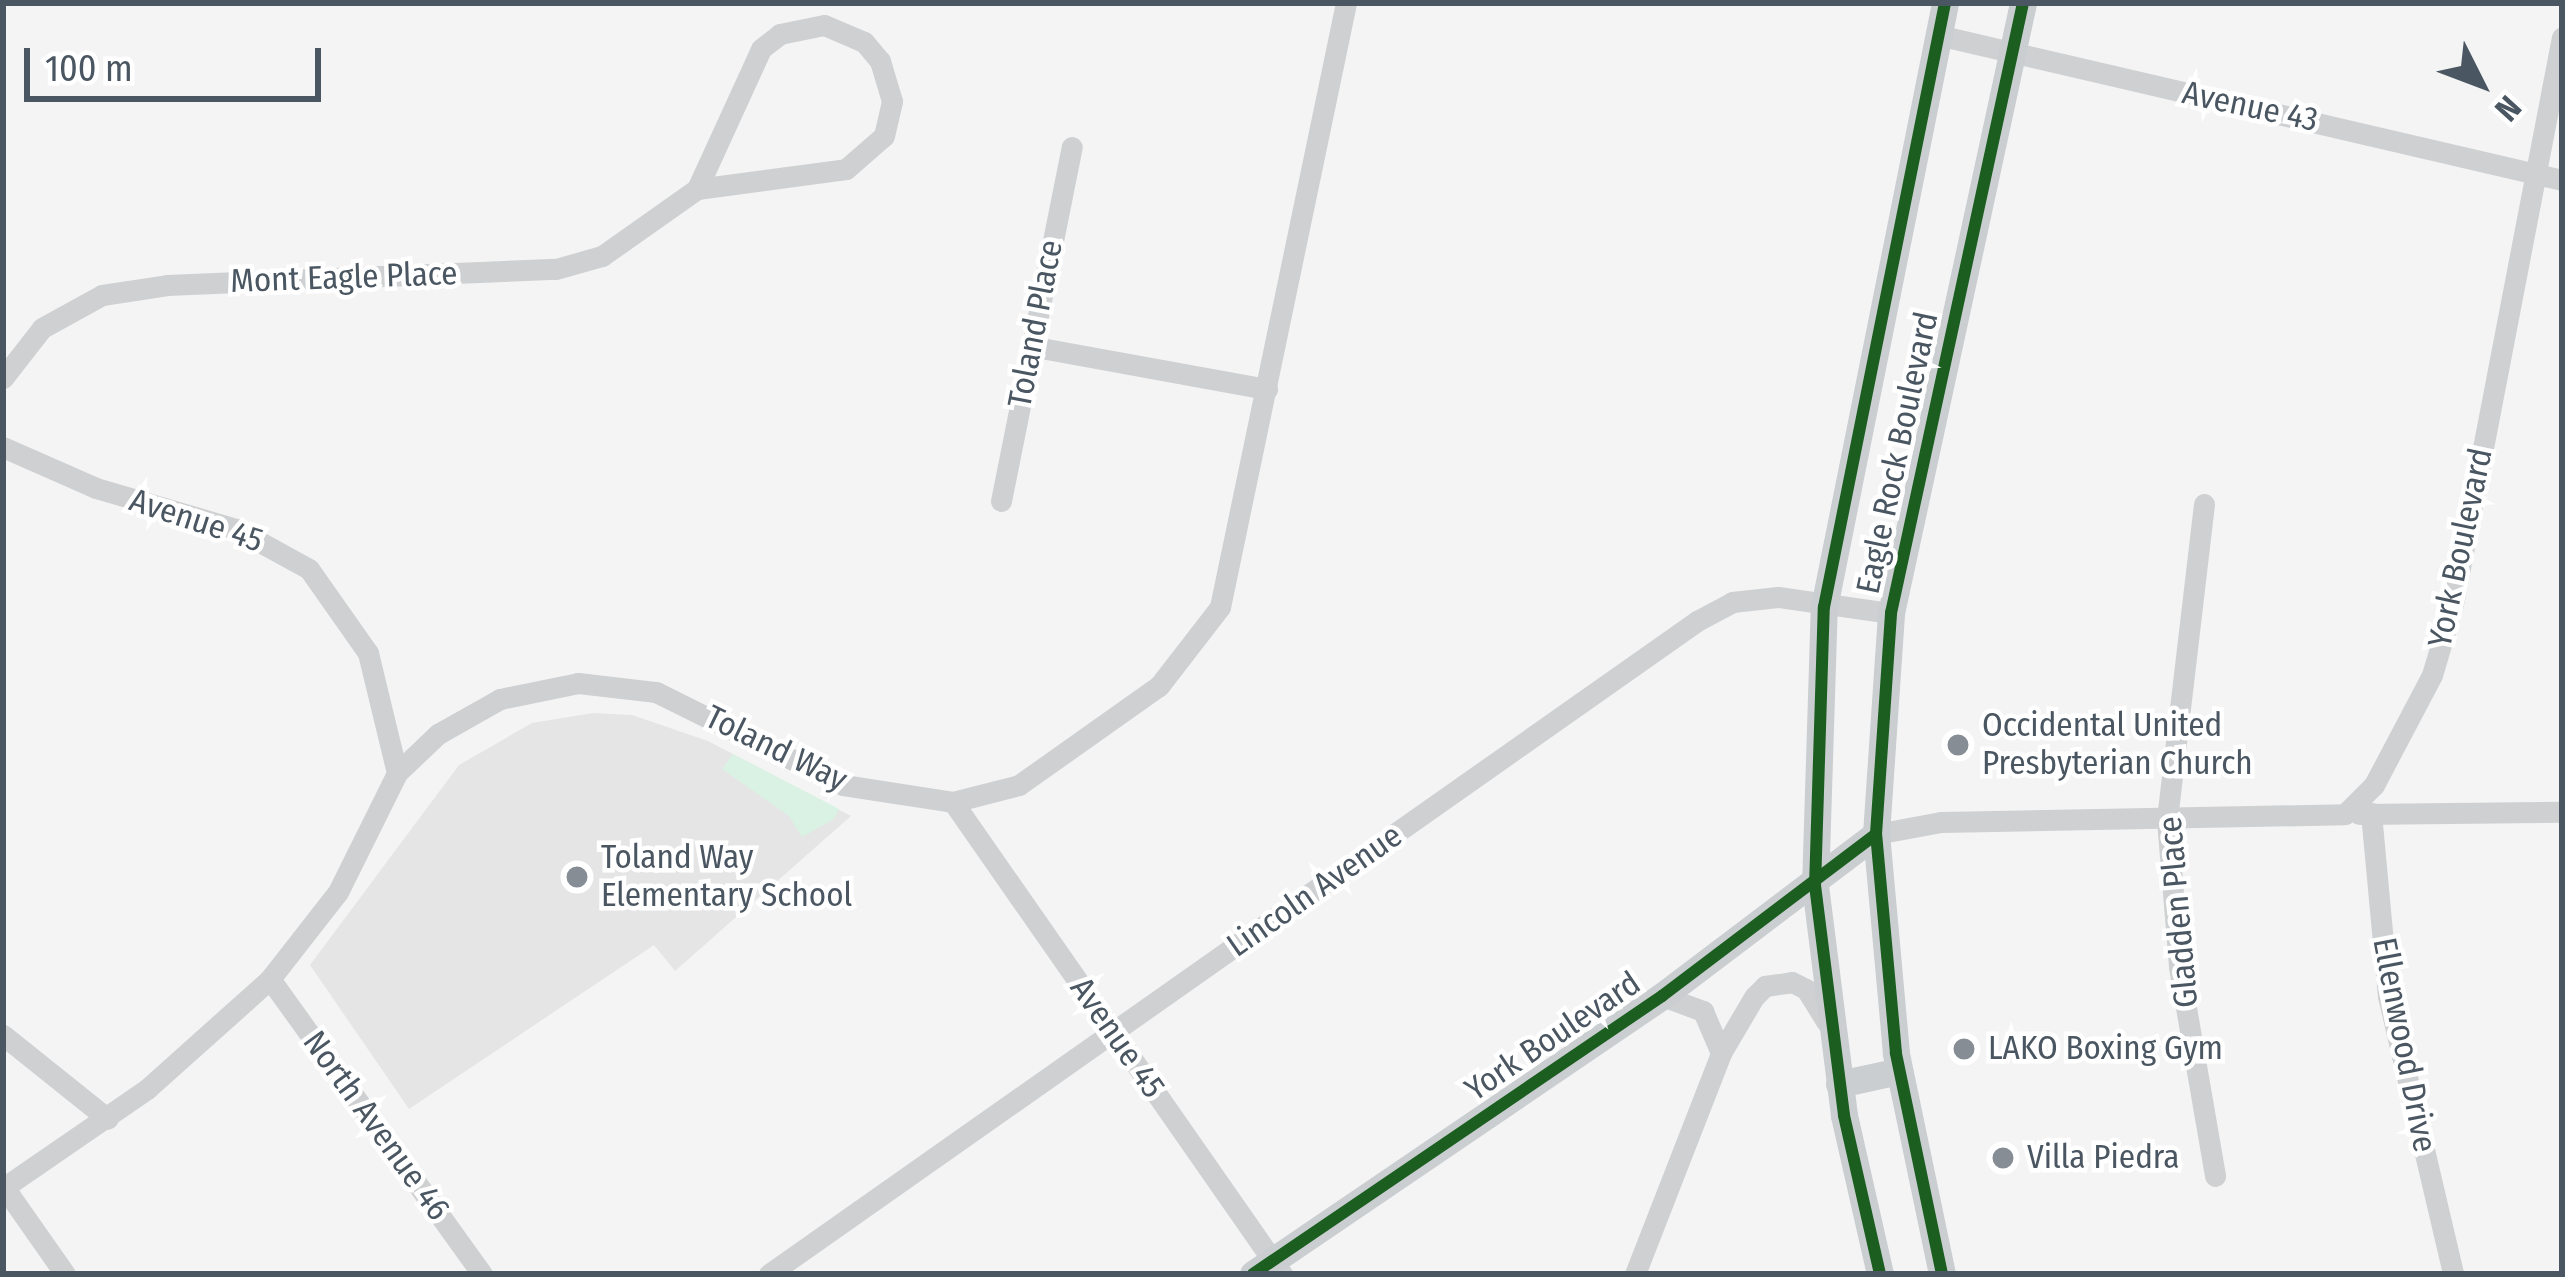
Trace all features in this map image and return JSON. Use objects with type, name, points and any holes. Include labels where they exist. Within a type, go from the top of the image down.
[{"type":"main road","name":"Eagle Rock Boulevard","points":[[1880,1274],[1840,1084],[1815,887],[1824,607],[1945,3]]},
{"type":"main road","name":"Eagle Rock Boulevard","points":[[1942,1274],[1899,1071],[1876,834],[1891,613],[2023,3]]},
{"type":"main road","name":"York Boulevard","points":[[1269,1270],[1815,887],[1876,834]]},
{"type":"main road","points":[[1840,1084],[1899,1071]]},
{"type":"street","name":"Toland Way","points":[[3,1187],[107,1119],[270,979],[338,892],[397,773],[438,734],[500,699],[578,683],[656,692],[844,785],[953,802],[1045,770],[1159,686],[1202,639],[1223,594],[1346,3]]},
{"type":"street","name":"Mont Eagle Place","points":[[3,378],[42,328],[102,295],[167,285],[556,269],[602,256],[697,189],[829,175],[860,161],[889,119],[880,61],[864,43],[824,25],[780,34],[754,60],[697,189]]},
{"type":"street","name":"Avenue 43","points":[[1938,35],[2535,169],[2562,180]]},
{"type":"street","name":"York Boulevard","points":[[2345,814],[2404,736],[2453,604],[2562,37]]},
{"type":"street","name":"Toland Place","points":[[1001,501],[1072,147]]},
{"type":"street","points":[[1030,346],[1268,389]]},
{"type":"street","name":"Avenue 45","points":[[3,446],[96,488],[251,535],[310,568],[368,653],[397,773]]},
{"type":"street","name":"Gladden Place","points":[[2204,503],[2167,820],[2179,967],[2215,1176]]},
{"type":"street","name":"Lincoln Avenue","points":[[770,1274],[1697,621],[1732,602],[1778,597],[1891,613]]},
{"type":"street","name":"Avenue 45","points":[[953,802],[1114,1033],[1269,1270]]},
{"type":"street","points":[[1876,834],[1949,822],[2562,812]]},
{"type":"street","name":"Ellenwood Drive","points":[[2372,813],[2388,995],[2453,1274]]},
{"type":"street","name":"North Avenue 46","points":[[270,979],[482,1274]]},
{"type":"street","points":[[1635,1274],[1721,1053],[1754,997],[1778,982],[1806,989],[1833,1042]]},
{"type":"street","points":[[1662,996],[1703,1010],[1721,1053]]},
{"type":"street","points":[[3,1035],[107,1119]]},
{"type":"street","points":[[3,1187],[65,1274]]},
{"type":"shaded area","name":"Toland Way Elementary School","points":[[593,713],[632,715],[708,741],[851,816],[675,971],[654,945],[409,1109],[310,965],[459,765],[532,723]]},
{"type":"green space","points":[[733,754],[839,809],[834,819],[802,837],[789,816],[722,769]]},
{"type":"cycle path","points":[[1880,1274],[1844,1115],[1815,887],[1824,607],[1945,3]]},
{"type":"cycle path","points":[[1942,1274],[1896,1053],[1876,834],[1891,613],[2023,3]]},
{"type":"cycle path","points":[[1253,1274],[1662,996],[1876,834]]},
{"type":"place","name":"Occidental United Presbyterian Church","points":[[1958,745]]},
{"type":"place","name":"Toland Way Elementary School","points":[[577,877]]},
{"type":"place","name":"LAKO Boxing Gym","points":[[1964,1049]]},
{"type":"place","name":"Villa Piedra","points":[[2003,1158]]}]
